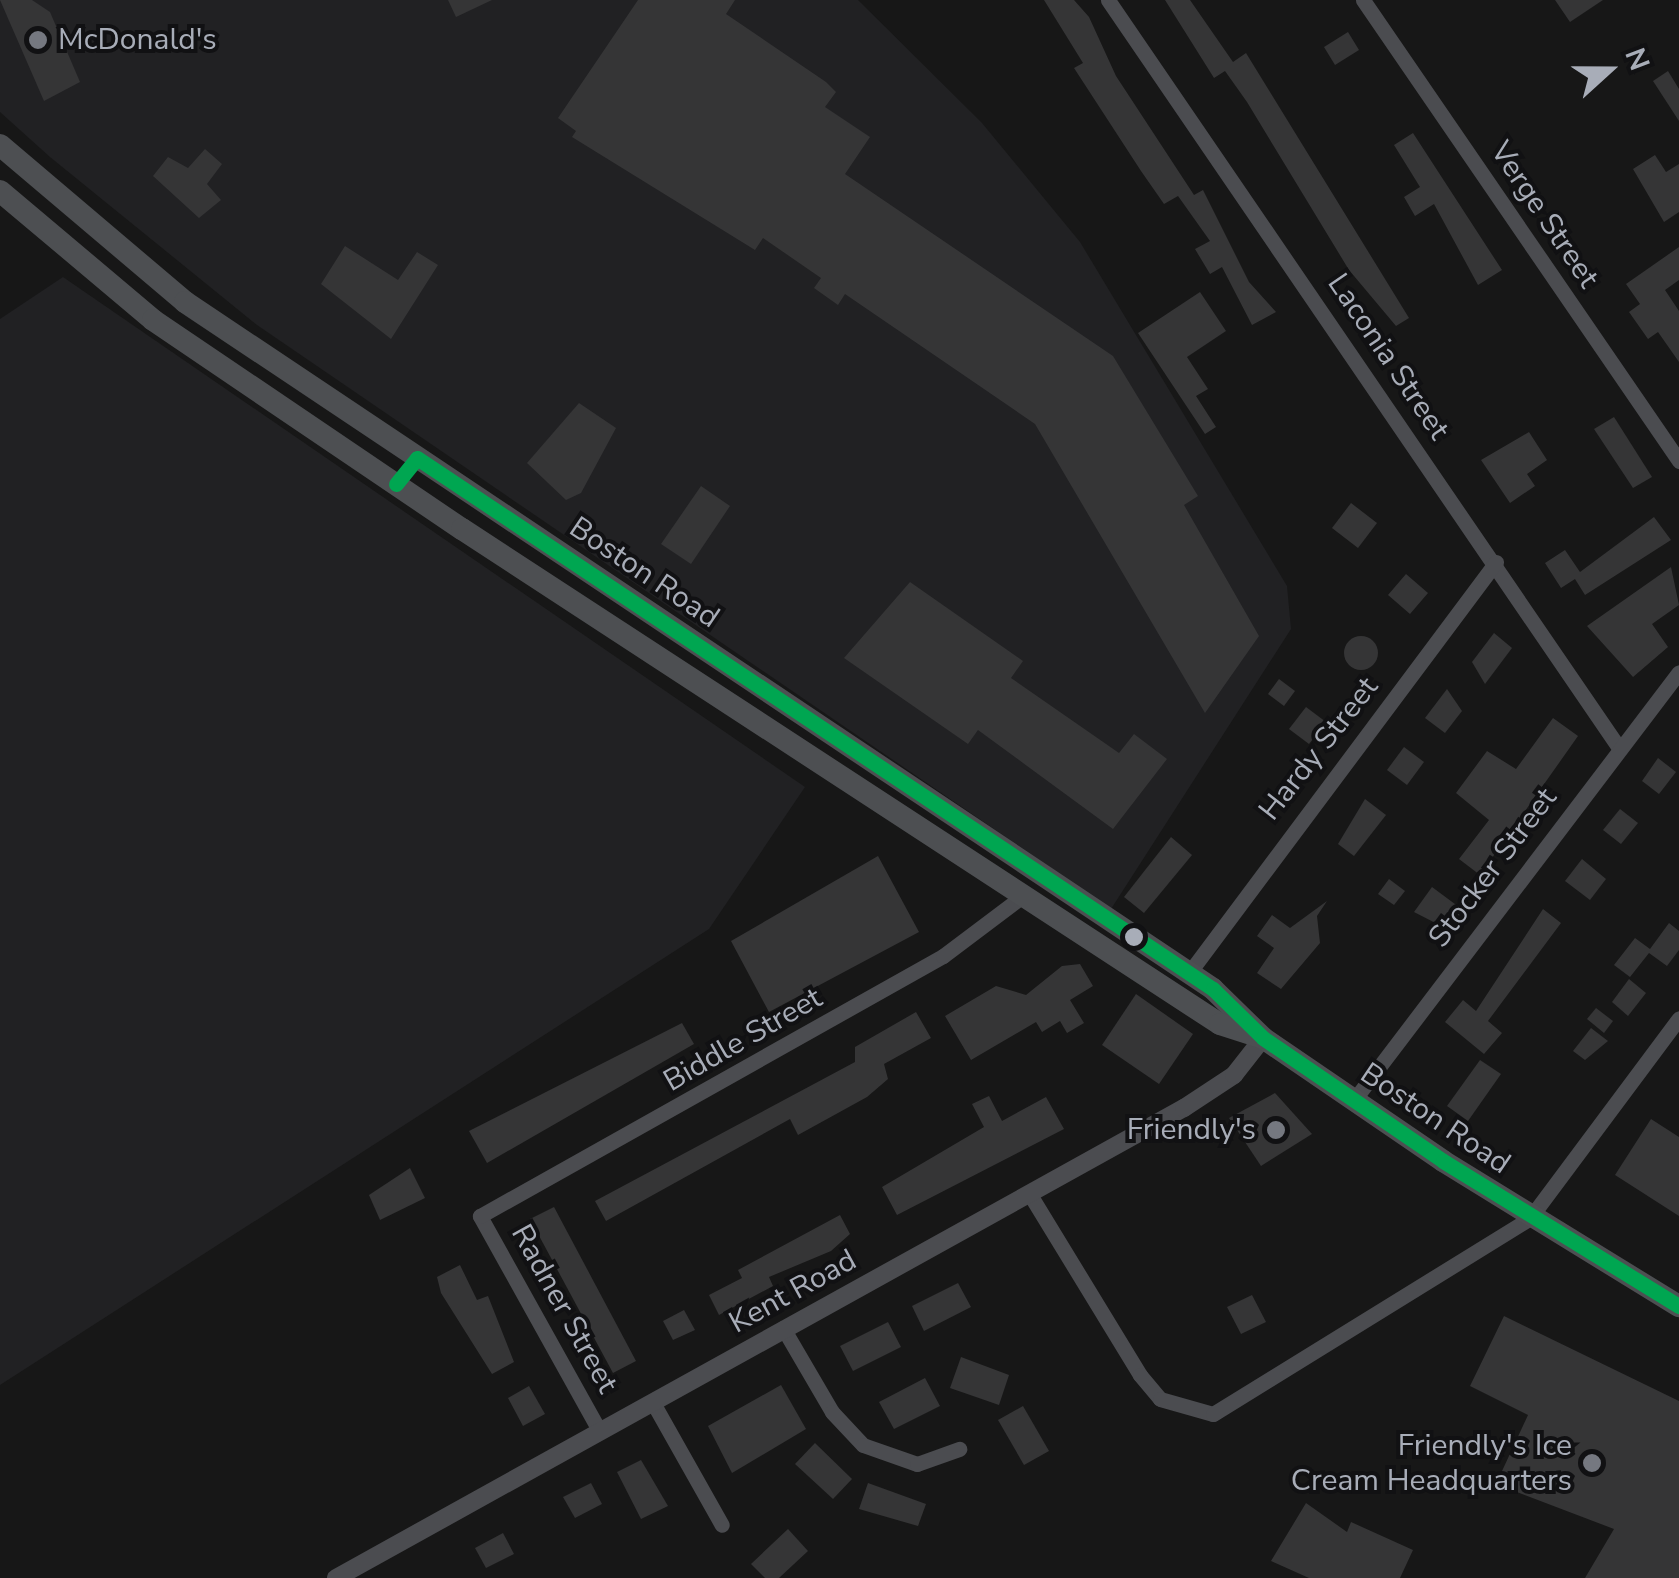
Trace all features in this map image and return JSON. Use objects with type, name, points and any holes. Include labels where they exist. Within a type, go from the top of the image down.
[{"type":"main road","name":"Boston Road","points":[[0,146],[199,311],[1189,972],[1263,1038],[1354,1100],[1679,1306]]},
{"type":"main road","name":"Boston Road","points":[[0,190],[180,339],[1220,1024],[1263,1038]]},
{"type":"street","name":"Laconia Street","points":[[1108,0],[1496,562],[1619,748]]},
{"type":"street","name":"Verge Street","points":[[1363,0],[1679,462]]},
{"type":"street","name":"Hardy Street","points":[[1189,972],[1496,562]]},
{"type":"street","name":"Stocker Street","points":[[1354,1100],[1679,672]]},
{"type":"street","name":"Biddle Street","points":[[480,1216],[927,965],[1024,895]]},
{"type":"street","points":[[1029,1194],[1124,1353],[1160,1398],[1189,1414],[1212,1414],[1535,1212],[1679,1018]]},
{"type":"street","name":"Kent Road","points":[[336,1578],[1212,1091],[1263,1038]]},
{"type":"street","name":"Radner Street","points":[[480,1216],[600,1430]]},
{"type":"street","points":[[784,1328],[832,1412],[863,1444],[917,1464],[959,1449]]},
{"type":"street","points":[[652,1401],[722,1525]]},
{"type":"shaded area","points":[[0,0],[858,0],[982,123],[1080,242],[1287,586],[1291,629],[1111,909],[257,325],[50,157],[0,112]]},
{"type":"shaded area","points":[[63,277],[805,787],[709,929],[0,1385],[0,319]]},
{"type":"building","name":"McDonald's","points":[[0,0],[32,0],[50,12],[80,82],[44,101]]},
{"type":"building","points":[[448,0],[492,0],[456,17]]},
{"type":"building","points":[[638,0],[735,0],[726,14],[826,82],[836,92],[825,107],[870,137],[845,174],[1113,356],[1198,496],[1184,505],[1259,636],[1205,713],[1035,424],[845,294],[838,305],[814,288],[821,278],[763,238],[755,250],[572,137],[576,131],[558,118]]},
{"type":"building","points":[[1044,0],[1074,0],[1089,17],[1116,76],[1194,195],[1203,190],[1249,282],[1276,312],[1252,325],[1222,267],[1210,274],[1195,249],[1210,241],[1178,196],[1164,204],[1141,171],[1074,68],[1083,63]]},
{"type":"building","points":[[1165,0],[1190,0],[1233,62],[1246,53],[1409,318],[1396,326],[1349,270],[1247,102],[1225,71],[1214,78]]},
{"type":"building","points":[[1555,0],[1603,0],[1570,22]]},
{"type":"building","points":[[1348,32],[1359,50],[1335,65],[1324,47]]},
{"type":"building","points":[[1668,71],[1679,89],[1679,121],[1653,81]]},
{"type":"building","points":[[1413,133],[1502,270],[1478,285],[1434,204],[1415,216],[1404,197],[1420,187],[1394,145]]},
{"type":"building","points":[[205,149],[222,164],[207,184],[221,200],[199,218],[153,176],[168,157],[188,168]]},
{"type":"building","points":[[1655,155],[1666,172],[1679,164],[1679,212],[1664,222],[1633,169]]},
{"type":"building","points":[[345,246],[398,280],[417,252],[438,265],[391,339],[321,284]]},
{"type":"building","points":[[1679,247],[1679,280],[1665,290],[1679,311],[1679,362],[1658,332],[1648,339],[1629,312],[1640,304],[1626,284]]},
{"type":"building","points":[[1200,292],[1226,331],[1187,357],[1208,389],[1196,396],[1216,427],[1205,434],[1138,333]]},
{"type":"building","points":[[579,403],[616,428],[581,493],[566,500],[527,463]]},
{"type":"building","points":[[1614,417],[1652,477],[1633,488],[1594,429]]},
{"type":"building","points":[[1529,432],[1547,460],[1527,474],[1535,486],[1510,503],[1481,460]]},
{"type":"building","points":[[701,486],[730,506],[691,564],[661,544]]},
{"type":"building","points":[[1351,503],[1377,523],[1358,548],[1332,528]]},
{"type":"building","points":[[1654,517],[1671,540],[1585,595],[1575,579],[1561,588],[1545,563],[1565,550],[1580,572]]},
{"type":"building","points":[[1671,567],[1679,605],[1652,624],[1668,647],[1633,677],[1587,626]]},
{"type":"building","points":[[1406,574],[1428,593],[1410,614],[1388,595]]},
{"type":"building","points":[[910,582],[1023,661],[1011,678],[1119,753],[1134,734],[1167,759],[1113,829],[978,730],[968,744],[844,658]]},
{"type":"building","points":[[1494,633],[1512,648],[1485,684],[1472,662]]},
{"type":"building","points":[[1361,636],[1373,641],[1378,653],[1373,665],[1361,670],[1349,665],[1344,653],[1349,641]]},
{"type":"building","points":[[1279,679],[1295,691],[1284,706],[1268,694]]},
{"type":"building","points":[[1447,689],[1462,711],[1445,733],[1425,718]]},
{"type":"building","points":[[1306,707],[1326,722],[1309,744],[1289,729]]},
{"type":"building","points":[[1553,718],[1578,736],[1480,875],[1459,859],[1489,820],[1456,793],[1487,751],[1516,769]]},
{"type":"building","points":[[1404,747],[1424,762],[1407,785],[1387,770]]},
{"type":"building","points":[[1658,758],[1676,772],[1659,794],[1642,781]]},
{"type":"building","points":[[1365,799],[1386,815],[1354,856],[1338,844]]},
{"type":"building","points":[[1620,809],[1638,823],[1621,844],[1603,830]]},
{"type":"building","points":[[1171,837],[1192,855],[1144,913],[1124,897]]},
{"type":"building","points":[[878,856],[919,932],[769,1012],[731,941]]},
{"type":"building","points":[[1582,859],[1606,879],[1590,900],[1565,881]]},
{"type":"building","points":[[1389,879],[1405,891],[1394,905],[1378,894]]},
{"type":"building","points":[[1432,887],[1463,910],[1449,930],[1414,912]]},
{"type":"building","points":[[1327,901],[1317,916],[1320,943],[1281,989],[1257,973],[1274,948],[1257,936],[1272,915],[1290,928]]},
{"type":"building","points":[[1543,909],[1561,923],[1488,1021],[1502,1033],[1484,1054],[1445,1022],[1463,1000],[1476,1011]]},
{"type":"building","points":[[1669,923],[1679,931],[1679,950],[1667,966],[1649,953],[1630,977],[1614,965],[1635,938],[1650,949]]},
{"type":"building","points":[[1080,964],[1093,986],[1070,1000],[1084,1023],[1067,1033],[1060,1021],[1042,1032],[1036,1022],[971,1060],[945,1016],[996,986],[1026,995],[1062,966]]},
{"type":"building","points":[[1629,979],[1646,993],[1628,1016],[1612,1002]]},
{"type":"building","points":[[1136,994],[1193,1034],[1159,1084],[1102,1045]]},
{"type":"building","points":[[1596,1008],[1613,1021],[1604,1033],[1587,1019]]},
{"type":"building","points":[[916,1012],[931,1038],[884,1064],[888,1079],[867,1097],[798,1135],[790,1119],[606,1221],[595,1201],[855,1062],[855,1047]]},
{"type":"building","points":[[682,1023],[694,1044],[487,1163],[469,1131]]},
{"type":"building","points":[[1591,1028],[1608,1041],[1585,1060],[1573,1051]]},
{"type":"building","points":[[1480,1060],[1501,1074],[1468,1121],[1447,1106]]},
{"type":"building","name":"Friendly's","points":[[1275,1093],[1312,1134],[1261,1166],[1229,1118]]},
{"type":"building","points":[[989,1096],[1002,1121],[1046,1097],[1064,1129],[897,1215],[882,1187],[984,1127],[972,1104]]},
{"type":"building","points":[[1651,1119],[1679,1137],[1679,1216],[1615,1175]]},
{"type":"building","points":[[410,1168],[425,1198],[380,1220],[369,1195]]},
{"type":"building","points":[[554,1207],[636,1361],[613,1373],[530,1219]]},
{"type":"building","points":[[840,1215],[850,1234],[831,1251],[769,1277],[773,1286],[719,1315],[709,1295],[742,1278],[738,1270]]},
{"type":"building","points":[[460,1265],[477,1300],[488,1296],[514,1362],[492,1374],[441,1293],[437,1277]]},
{"type":"building","points":[[958,1283],[971,1307],[924,1331],[912,1306]]},
{"type":"building","points":[[1252,1295],[1266,1322],[1241,1334],[1227,1307]]},
{"type":"building","points":[[684,1310],[695,1330],[673,1340],[663,1321]]},
{"type":"building","name":"Friendly's Ice Cream Headquarters","points":[[1504,1316],[1679,1401],[1679,1578],[1585,1578],[1614,1529],[1496,1484],[1528,1415],[1470,1386]]},
{"type":"building","points":[[888,1322],[901,1347],[853,1371],[840,1346]]},
{"type":"building","points":[[961,1357],[1009,1375],[999,1405],[950,1388]]},
{"type":"building","points":[[925,1378],[940,1406],[894,1429],[879,1402]]},
{"type":"building","points":[[781,1385],[806,1429],[732,1473],[708,1426]]},
{"type":"building","points":[[529,1386],[545,1414],[523,1426],[508,1398]]},
{"type":"building","points":[[1023,1406],[1049,1451],[1024,1465],[998,1420]]},
{"type":"building","points":[[815,1443],[852,1479],[833,1499],[795,1464]]},
{"type":"building","points":[[641,1460],[668,1506],[641,1519],[617,1472]]},
{"type":"building","points":[[591,1483],[602,1504],[575,1518],[563,1497]]},
{"type":"building","points":[[868,1483],[926,1504],[918,1526],[859,1509]]},
{"type":"building","points":[[1306,1503],[1347,1532],[1351,1522],[1413,1550],[1400,1578],[1309,1578],[1271,1561]]},
{"type":"building","points":[[788,1529],[808,1551],[779,1578],[765,1578],[751,1564]]},
{"type":"building","points":[[503,1533],[514,1554],[486,1568],[475,1548]]},
{"type":"transit line","points":[[396,484],[417,458],[1213,989],[1263,1038],[1443,1161],[1679,1306]]},
{"type":"place","name":"McDonald's","points":[[38,40]]},
{"type":"place","name":"Friendly's","points":[[1276,1130]]},
{"type":"place","name":"Friendly's Ice Cream Headquarters","points":[[1592,1463]]}]
